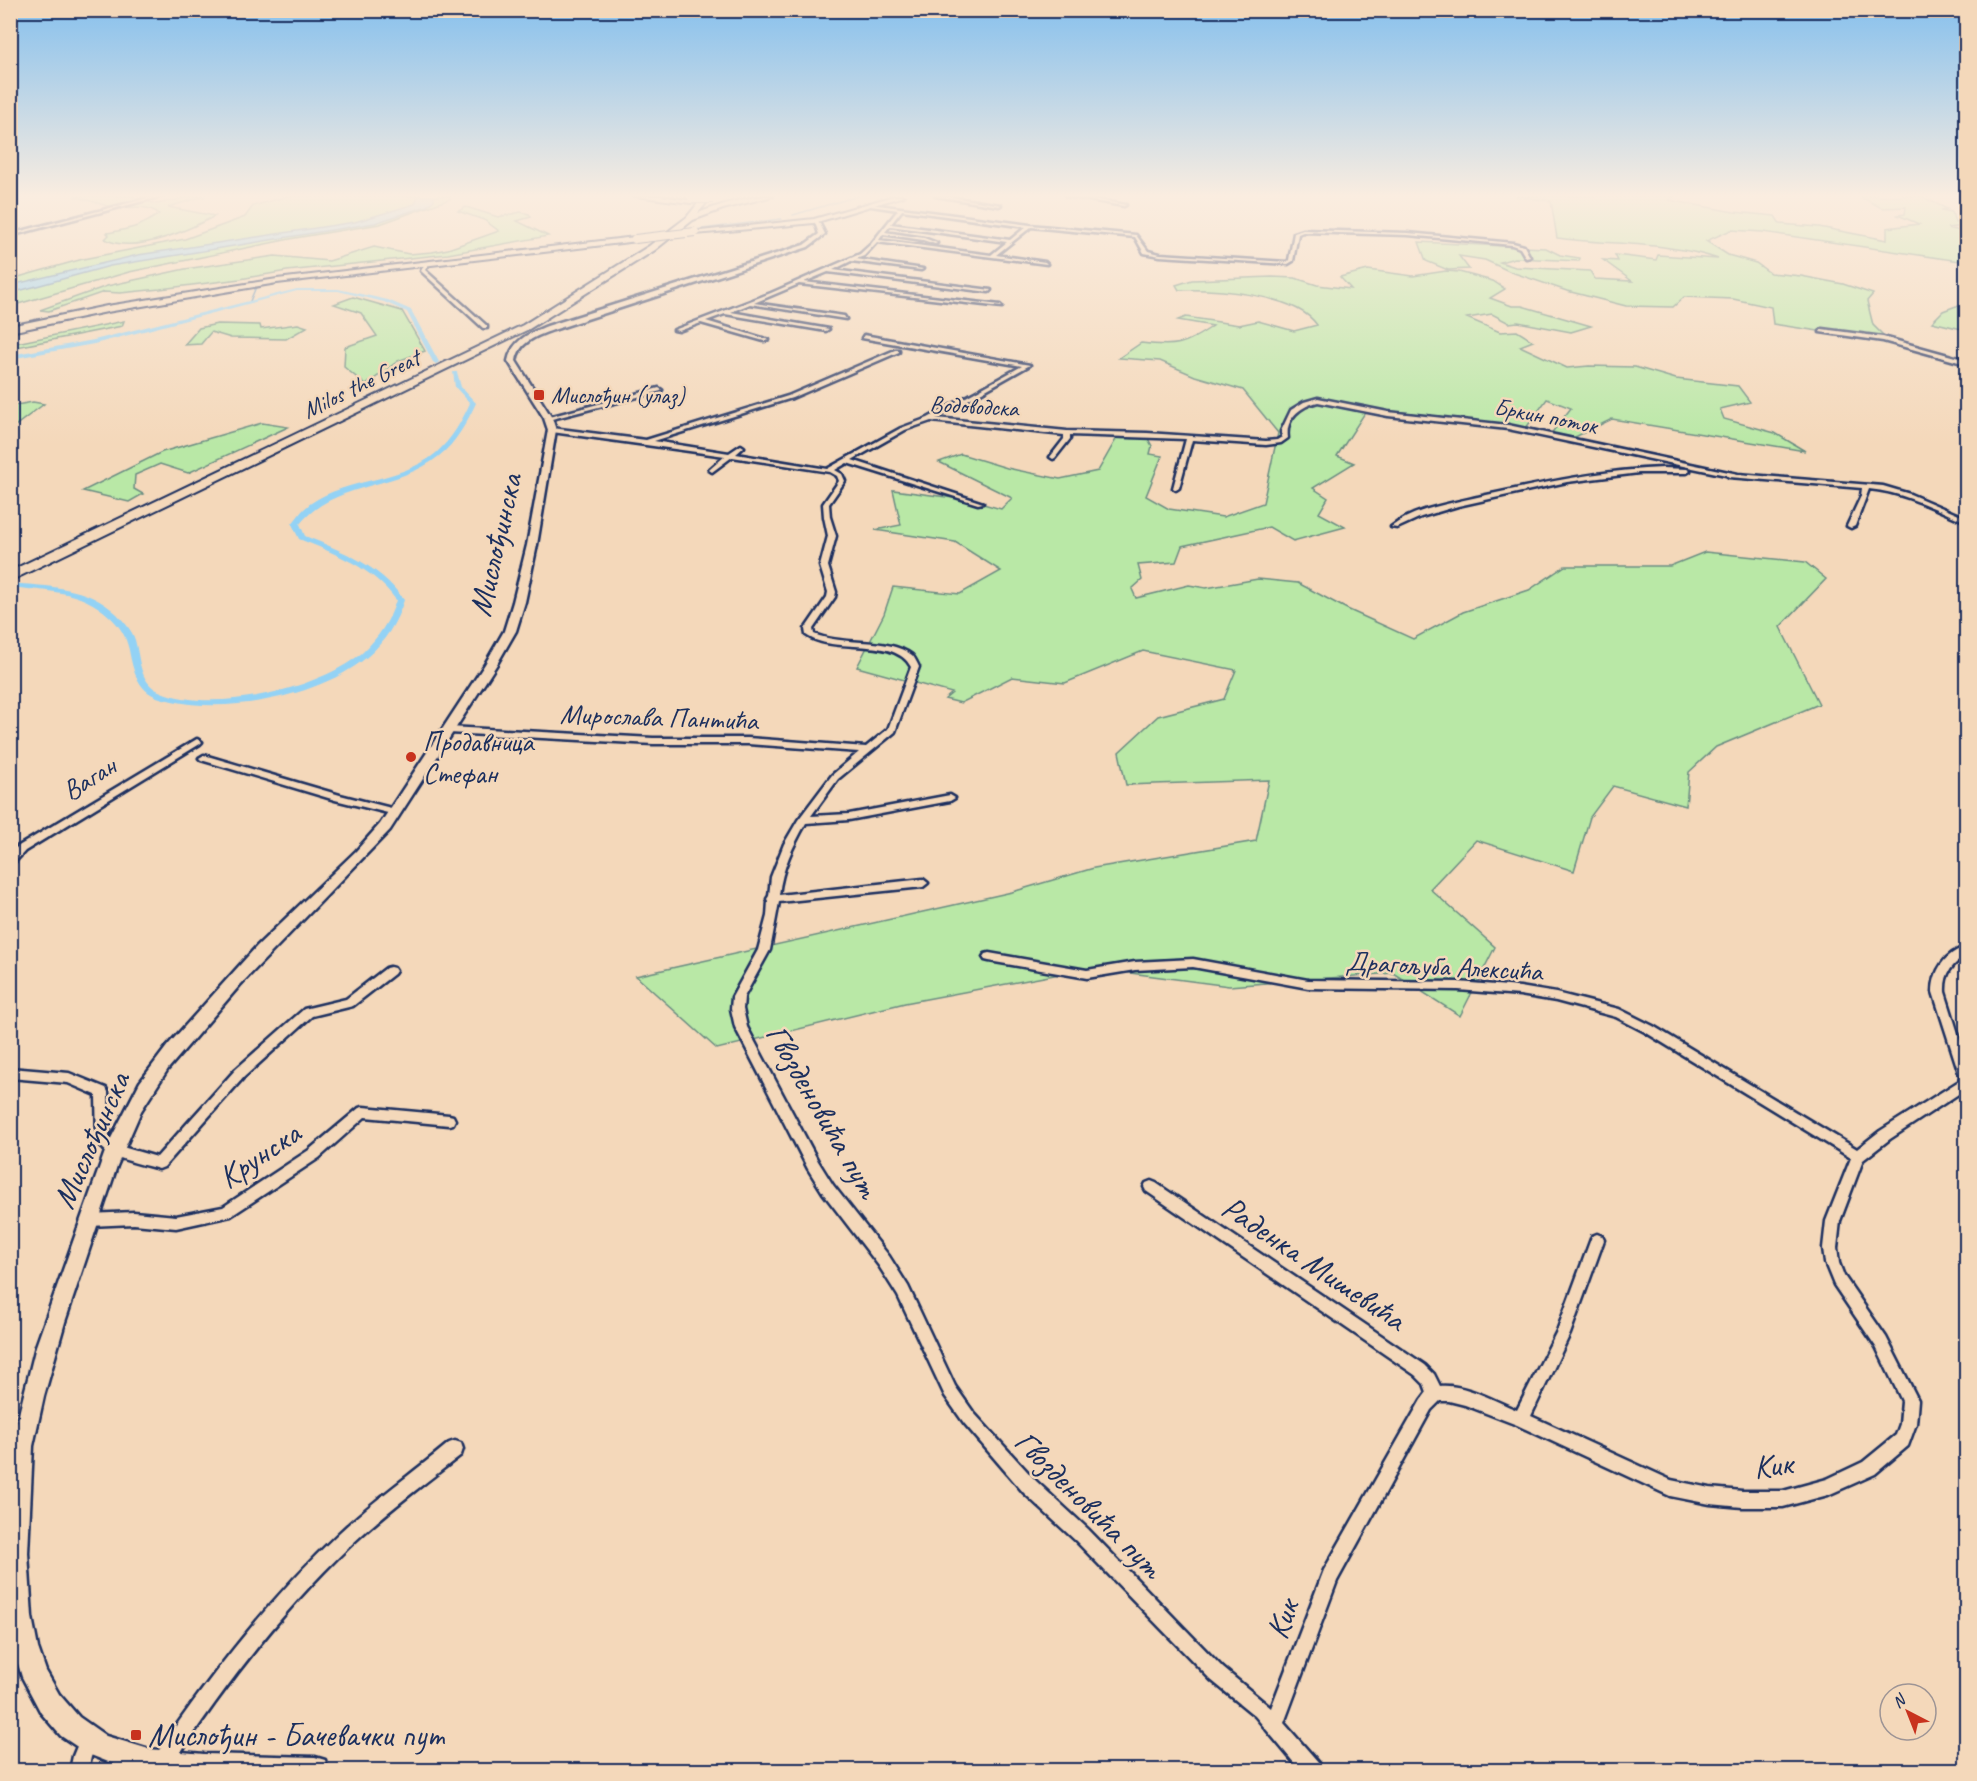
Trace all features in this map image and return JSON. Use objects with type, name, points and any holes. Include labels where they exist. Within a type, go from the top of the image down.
[{"type":"highway","name":"Milos the Great","points":[[10,568],[417,377],[507,332],[595,279]]},
{"type":"highway","name":"Milos the Great","points":[[10,577],[512,335],[605,279]]},
{"type":"main road","points":[[10,329],[106,309],[301,279]]},
{"type":"main road","points":[[550,424],[512,361],[512,354],[517,347],[534,335],[705,279]]},
{"type":"main road","name":"Мислођинска","points":[[315,1770],[161,1763],[123,1755],[89,1740],[62,1720],[37,1684],[19,1618],[15,1568],[20,1464],[26,1427],[39,1375],[89,1220],[115,1150],[144,1090],[168,1056],[239,974],[363,851],[396,812],[449,730],[512,625],[532,545],[550,424]]},
{"type":"street","points":[[437,279],[485,327]]},
{"type":"street","points":[[677,330],[806,279]]},
{"type":"street","points":[[896,279],[989,291]]},
{"type":"street","points":[[798,283],[1000,306]]},
{"type":"street","points":[[748,303],[843,318]]},
{"type":"street","points":[[724,312],[826,329]]},
{"type":"street","points":[[700,321],[766,340]]},
{"type":"street","points":[[1822,332],[1883,339],[1966,362]]},
{"type":"street","points":[[864,337],[1027,365],[930,419]]},
{"type":"street","points":[[646,442],[790,397],[897,351]]},
{"type":"street","points":[[550,424],[659,390]]},
{"type":"street","name":"Водоводска","points":[[831,470],[903,429],[930,419],[1067,434],[1279,442],[1285,438],[1284,431],[1293,411],[1301,405],[1318,400],[1348,406]]},
{"type":"street","name":"Бркин поток","points":[[1348,406],[1388,414],[1508,428],[1736,475]]},
{"type":"street","points":[[550,424],[646,442],[831,470]]},
{"type":"street","points":[[1053,457],[1067,439],[1067,434]]},
{"type":"street","points":[[1176,488],[1181,478],[1190,438]]},
{"type":"street","points":[[712,470],[741,447]]},
{"type":"street","points":[[847,461],[980,503]]},
{"type":"street","name":"Гвозденовића пут","points":[[831,470],[840,476],[842,481],[826,504],[832,536],[824,566],[832,594],[826,607],[809,629],[810,635],[824,640],[899,651],[914,661],[915,667],[896,724],[887,736],[835,777],[803,820],[789,844],[776,876],[772,916],[764,950],[738,997],[737,1009],[741,1027],[813,1165],[828,1189],[884,1261],[903,1291],[950,1391],[988,1442],[1217,1674],[1275,1724],[1312,1770]]},
{"type":"street","name":"Бркин поток","points":[[1395,526],[1437,508],[1556,483],[1600,476],[1672,470],[1866,486],[1899,492],[1966,520]]},
{"type":"street","points":[[1851,526],[1866,486]]},
{"type":"street","name":"Мирослава Пантића","points":[[449,730],[653,741],[748,741],[867,750]]},
{"type":"street","name":"Ваган","points":[[10,861],[21,849],[197,741]]},
{"type":"street","points":[[204,758],[338,798],[396,812]]},
{"type":"street","points":[[803,820],[849,817],[950,798]]},
{"type":"street","points":[[772,899],[923,883]]},
{"type":"street","points":[[1858,1156],[1885,1135],[1964,1084],[1966,1076],[1939,992],[1938,981],[1947,964],[1966,951]]},
{"type":"street","name":"Драгољуба Алексића","points":[[989,957],[1087,974],[1135,966],[1193,963],[1308,984],[1458,986],[1556,996],[1619,1013],[1858,1156]]},
{"type":"street","points":[[10,1073],[69,1078],[102,1092],[102,1142],[115,1150],[159,1163],[240,1073],[308,1012],[349,1003],[390,971]]},
{"type":"street","name":"Крунска","points":[[89,1220],[134,1218],[176,1222],[226,1212],[314,1154],[363,1112],[449,1120]]},
{"type":"street","name":"Кик","points":[[1275,1724],[1330,1576],[1426,1405],[1436,1394],[1449,1393],[1465,1397],[1521,1419],[1670,1488],[1710,1496],[1783,1499],[1828,1486],[1869,1468],[1902,1440],[1908,1424],[1910,1400],[1886,1352],[1848,1295],[1832,1263],[1830,1248],[1833,1221],[1858,1156]]},
{"type":"street","name":"Раденка Мишевића","points":[[1151,1187],[1420,1370],[1429,1379],[1436,1394]]},
{"type":"street","points":[[1521,1419],[1563,1334],[1597,1240]]},
{"type":"street","points":[[161,1763],[202,1704],[281,1604],[347,1537],[455,1449]]},
{"type":"street","points":[[79,1770],[89,1740]]},
{"type":"green space","points":[[11,279],[104,279],[11,306]]},
{"type":"green space","points":[[139,279],[239,279],[120,293],[104,292],[49,311],[40,310],[107,286]]},
{"type":"green space","points":[[1298,279],[1317,285],[1351,289],[1342,279],[1493,281],[1505,289],[1490,298],[1512,306],[1522,306],[1591,326],[1571,332],[1518,322],[1509,323],[1492,314],[1467,318],[1500,332],[1517,331],[1533,341],[1520,346],[1567,368],[1635,367],[1676,379],[1738,386],[1750,402],[1720,409],[1724,419],[1775,433],[1805,451],[1612,419],[1571,439],[1550,435],[1571,408],[1547,399],[1526,428],[1368,408],[1337,456],[1354,463],[1313,488],[1328,498],[1319,513],[1345,527],[1293,541],[1269,527],[1182,546],[1176,562],[1138,565],[1142,580],[1132,589],[1136,598],[1189,585],[1206,588],[1258,579],[1298,583],[1347,609],[1413,639],[1463,612],[1529,590],[1565,566],[1670,566],[1705,552],[1805,562],[1826,579],[1780,627],[1819,704],[1716,747],[1689,772],[1686,806],[1613,786],[1590,817],[1574,871],[1476,840],[1430,889],[1495,947],[1460,1016],[1393,973],[1229,986],[1092,968],[905,1003],[717,1049],[636,976],[1012,892],[1094,868],[1256,841],[1269,780],[1126,785],[1119,752],[1158,716],[1224,699],[1236,670],[1143,651],[1065,683],[1012,677],[961,703],[945,699],[952,693],[857,667],[884,614],[893,587],[960,594],[1001,571],[955,542],[875,530],[901,525],[893,490],[969,500],[1001,509],[1012,498],[939,462],[961,454],[1007,468],[1060,479],[1098,471],[1118,436],[1147,437],[1152,446],[1150,454],[1162,456],[1146,496],[1169,509],[1223,517],[1263,503],[1278,433],[1243,390],[1195,376],[1160,361],[1119,358],[1141,343],[1171,345],[1194,338],[1213,326],[1178,320],[1186,317],[1239,325],[1258,321],[1294,331],[1317,325],[1306,314],[1273,300],[1232,292],[1179,290],[1176,285],[1192,280]]},
{"type":"green space","points":[[1532,279],[1632,281],[1629,279],[1817,279],[1843,284],[1873,294],[1867,301],[1873,325],[1890,342],[1773,324],[1771,307],[1733,299],[1684,297],[1673,307],[1626,306]]},
{"type":"green space","points":[[353,297],[402,311],[425,351],[398,361],[366,385],[344,367],[345,347],[377,336],[361,313],[334,304]]},
{"type":"green space","points":[[1956,306],[1966,308],[1966,330],[1932,322],[1943,311]]},
{"type":"green space","points":[[124,321],[122,326],[11,348],[11,344]]},
{"type":"green space","points":[[217,324],[260,325],[261,329],[298,324],[307,327],[286,339],[231,338],[211,332],[201,344],[184,345],[199,328]]},
{"type":"green space","points":[[33,402],[44,404],[11,429],[11,406]]},
{"type":"green space","points":[[262,423],[288,427],[188,473],[160,464],[135,475],[134,489],[143,494],[129,502],[83,491],[162,452]]},
{"type":"water","points":[[36,279],[62,279],[11,293],[11,285]]},
{"type":"waterway","points":[[250,301],[256,287],[254,283],[285,279]]},
{"type":"waterway","points":[[10,357],[94,342],[297,290],[338,290],[386,301],[409,311],[436,362]]},
{"type":"waterway","points":[[10,585],[71,592],[94,600],[124,627],[131,641],[142,680],[153,691],[161,695],[190,702],[241,701],[269,696],[322,680],[344,669],[370,650],[390,624],[400,600],[381,578],[357,561],[302,537],[296,524],[307,511],[322,500],[401,474],[420,466],[442,451],[458,432],[473,403],[458,387],[455,373]]},
{"type":"place","name":"Мислођин (улаз)","points":[[539,395]]},
{"type":"place","name":"Продавница Стефан","points":[[411,757]]},
{"type":"place","name":"Мислођин - Бачевачки пут","points":[[136,1735]]}]
